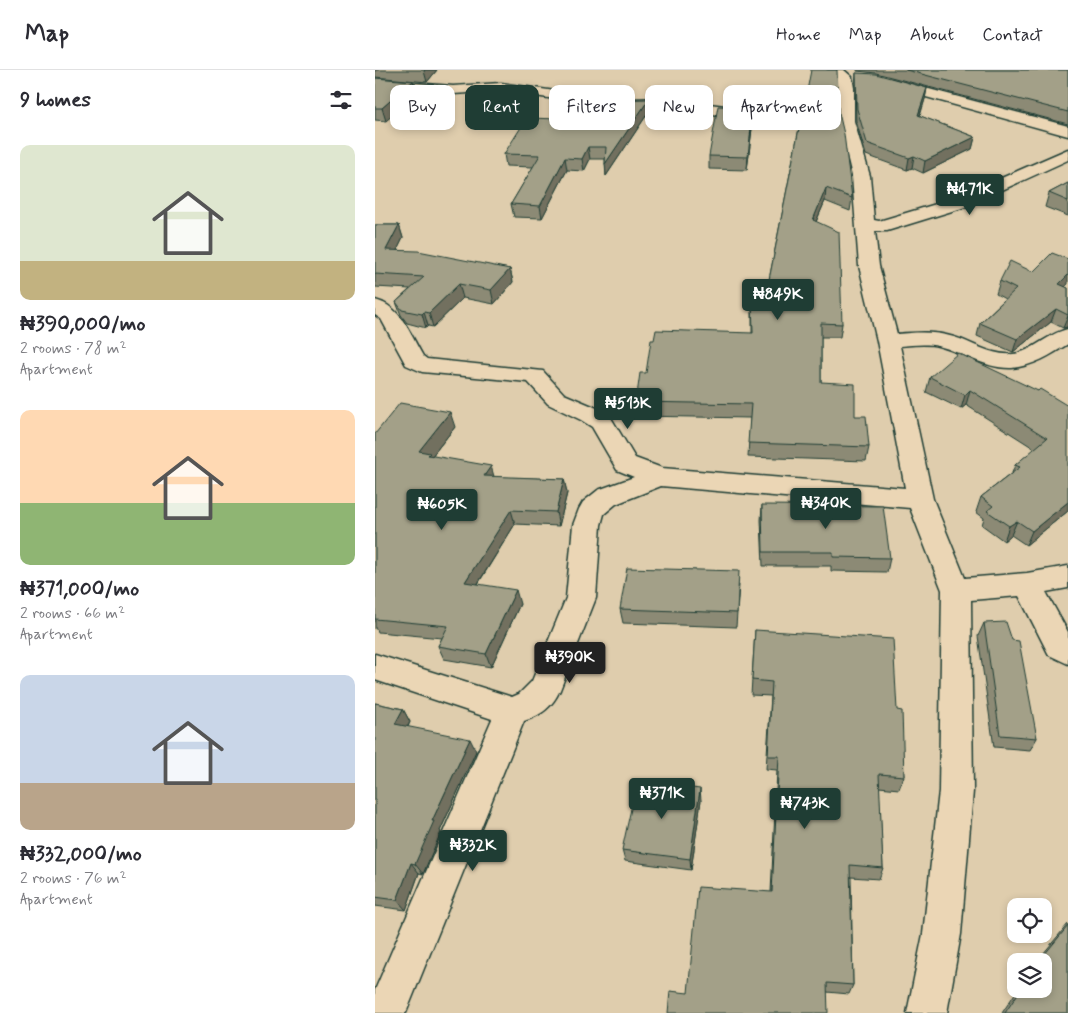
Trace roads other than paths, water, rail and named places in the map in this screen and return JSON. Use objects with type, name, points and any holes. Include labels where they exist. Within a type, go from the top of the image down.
[{"type":"street","points":[[847,74],[847,121],[861,176],[869,266],[888,341],[920,499],[956,590],[956,791],[941,934],[927,1013]]},
{"type":"street","points":[[876,79],[1068,131]]},
{"type":"street","points":[[375,84],[453,90],[501,86],[600,104],[663,102],[725,111],[767,107],[811,109],[847,121]]},
{"type":"street","points":[[864,223],[880,227],[959,203],[1068,154]]},
{"type":"street","points":[[375,306],[389,315],[414,360],[422,365],[535,376],[556,399],[589,414],[601,422],[626,464],[659,477],[920,499]]},
{"type":"street","points":[[888,341],[935,338],[991,360],[1014,362],[1041,351],[1068,335]]},
{"type":"street","points":[[375,667],[512,710],[530,705],[544,690],[581,598],[587,525],[592,509],[607,497],[659,477]]},
{"type":"street","points":[[956,590],[1027,584],[1068,577]]},
{"type":"street","points":[[1027,584],[1060,646],[1068,651]]},
{"type":"street","points":[[386,1013],[512,710]]}]
